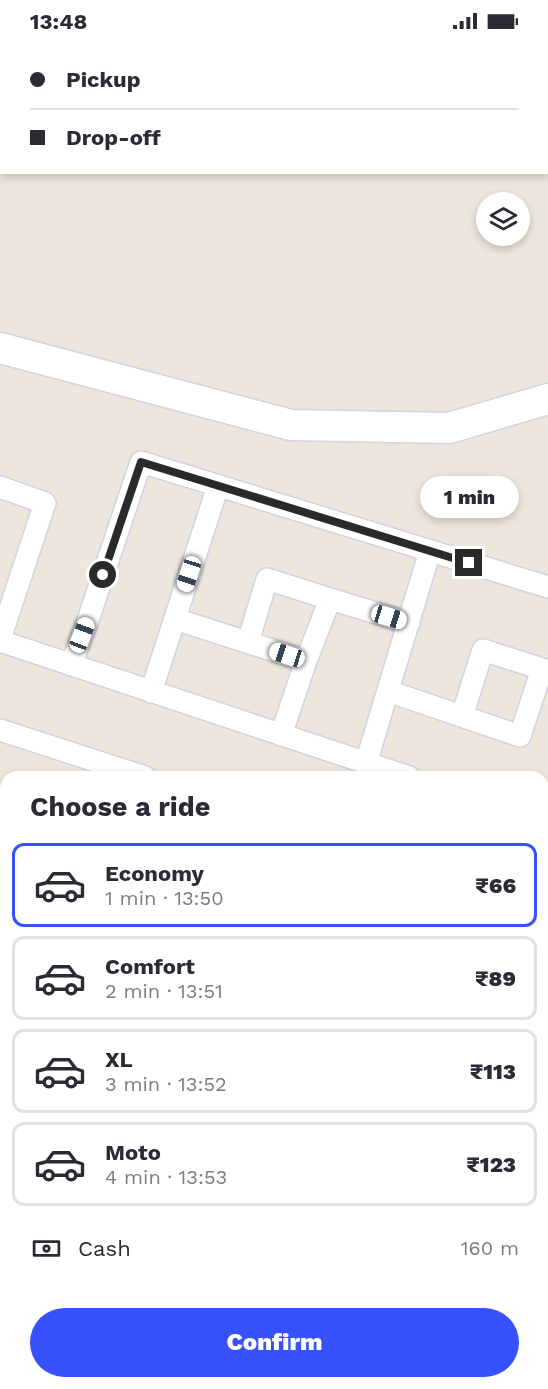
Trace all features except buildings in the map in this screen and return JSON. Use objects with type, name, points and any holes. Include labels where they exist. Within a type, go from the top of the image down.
[{"type":"main road","points":[[0,348],[291,425],[449,428],[548,399]]},
{"type":"street","points":[[71,665],[141,462],[548,587]]},
{"type":"street","points":[[151,692],[218,486]]},
{"type":"street","points":[[0,487],[45,503],[5,605],[0,640],[391,771]]},
{"type":"street","points":[[366,763],[430,551]]},
{"type":"street","points":[[248,642],[267,579],[409,623]]},
{"type":"street","points":[[281,735],[330,599]]},
{"type":"street","points":[[175,619],[306,661]]},
{"type":"street","points":[[388,691],[520,736],[545,671],[483,650],[462,716]]},
{"type":"street","points":[[0,730],[126,771]]},
{"type":"route","points":[[103,575],[141,462],[469,563]]}]
